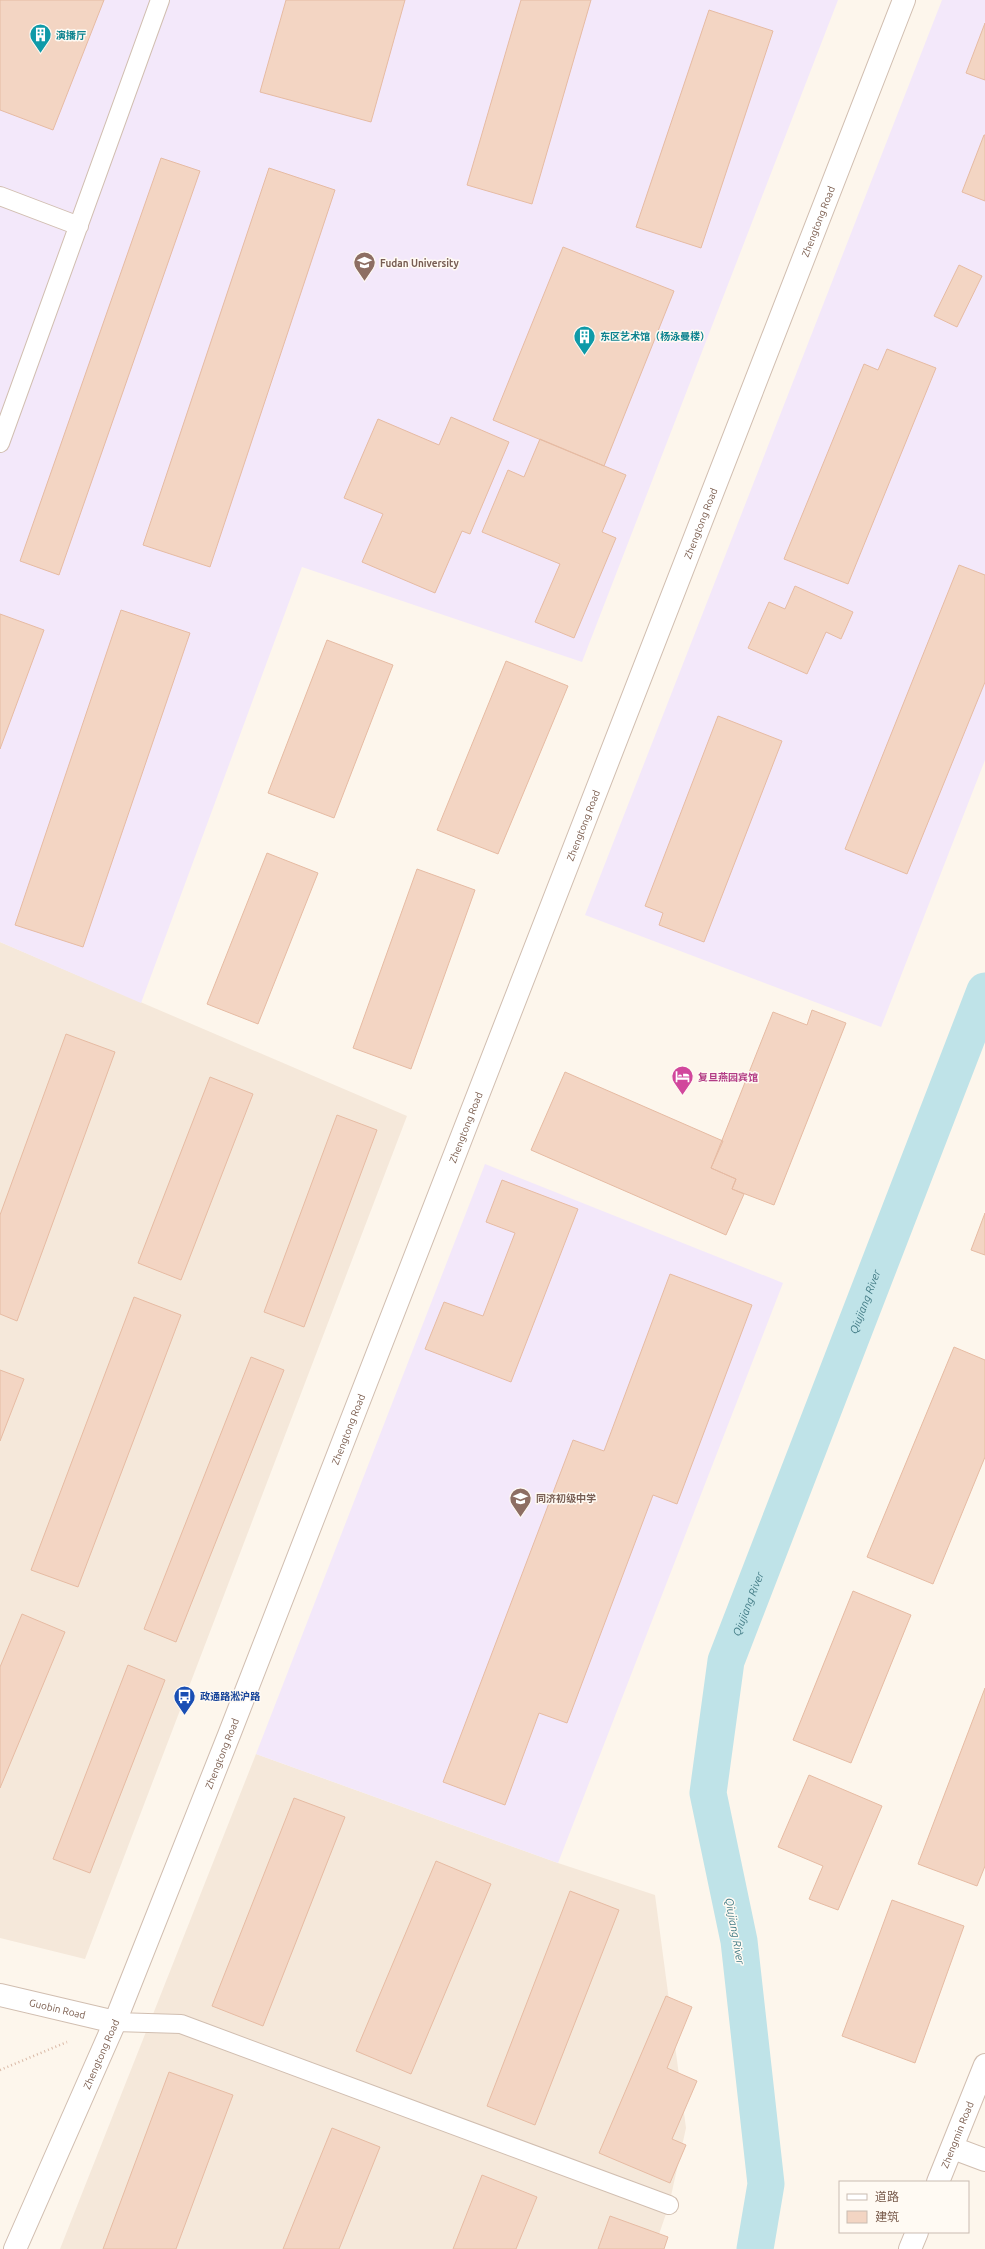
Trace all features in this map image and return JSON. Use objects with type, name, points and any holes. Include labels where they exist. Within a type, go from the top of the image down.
[{"type":"street","name":"Zhengtong Road","points":[[15,2249],[115,2022],[229,1735],[904,0]]},
{"type":"street","name":"Guobin Road","points":[[0,1995],[115,2022]]},
{"type":"street","name":"Zhengmin Road","points":[[938,2181],[953,2148],[985,2065]]},
{"type":"street","points":[[953,2148],[985,2160]]},
{"type":"street","points":[[910,2249],[917,2233]]},
{"type":"lane","points":[[0,443],[160,0]]},
{"type":"lane","points":[[0,196],[79,226]]},
{"type":"lane","points":[[115,2022],[181,2024],[669,2205]]},
{"type":"path","points":[[0,2070],[72,2040]]},
{"type":"shaded area","name":"Fudan University","points":[[0,0],[838,0],[582,662],[302,567],[141,1003],[0,942]]},
{"type":"shaded area","points":[[942,0],[985,0],[985,760],[881,1027],[585,915]]},
{"type":"shaded area","points":[[0,942],[407,1116],[85,1959],[0,1938]]},
{"type":"shaded area","name":"同济初级中学","points":[[485,1164],[783,1283],[558,1863],[256,1754]]},
{"type":"shaded area","points":[[256,1754],[558,1863],[655,1895],[686,2128],[669,2205],[654,2249],[60,2249]]},
{"type":"building","name":"演播厅","points":[[0,0],[104,0],[53,130],[0,110]]},
{"type":"building","points":[[286,0],[405,0],[371,122],[260,92]]},
{"type":"building","points":[[521,0],[591,0],[532,204],[467,185]]},
{"type":"building","points":[[709,10],[773,31],[701,248],[636,227]]},
{"type":"building","points":[[985,23],[985,80],[966,73]]},
{"type":"building","points":[[985,135],[985,201],[962,192]]},
{"type":"building","points":[[161,158],[200,171],[59,575],[20,561]]},
{"type":"building","points":[[269,168],[335,190],[210,567],[143,545]]},
{"type":"building","name":"东区艺术馆（杨泳曼楼）","points":[[563,247],[674,291],[604,466],[493,420]]},
{"type":"building","points":[[959,265],[982,276],[957,327],[934,316]]},
{"type":"building","points":[[887,349],[936,368],[848,584],[784,559],[864,364],[878,370]]},
{"type":"building","points":[[451,417],[509,442],[470,534],[462,531],[435,593],[362,562],[383,514],[344,498],[378,419],[439,445]]},
{"type":"building","points":[[540,439],[626,475],[602,532],[616,538],[574,638],[535,622],[560,564],[482,532],[508,470],[524,477]]},
{"type":"building","points":[[959,565],[985,575],[985,682],[907,874],[845,849]]},
{"type":"building","points":[[795,586],[853,612],[841,639],[826,632],[807,674],[748,648],[769,602],[785,609]]},
{"type":"building","points":[[121,610],[190,633],[83,947],[15,925]]},
{"type":"building","points":[[0,614],[44,630],[0,749]]},
{"type":"building","points":[[327,640],[393,665],[334,818],[268,793]]},
{"type":"building","points":[[506,661],[568,686],[498,854],[437,830]]},
{"type":"building","points":[[718,716],[782,741],[704,942],[659,925],[663,913],[645,906]]},
{"type":"building","points":[[267,853],[318,873],[258,1024],[207,1004]]},
{"type":"building","points":[[417,869],[475,890],[411,1069],[353,1048]]},
{"type":"building","points":[[812,1010],[846,1023],[774,1205],[732,1189],[736,1179],[711,1168],[773,1012],[807,1025]]},
{"type":"building","points":[[66,1034],[115,1052],[17,1321],[0,1314],[0,1215]]},
{"type":"building","points":[[565,1072],[723,1141],[711,1168],[736,1179],[732,1189],[744,1194],[726,1235],[531,1150]]},
{"type":"building","points":[[210,1077],[253,1094],[181,1280],[138,1263]]},
{"type":"building","points":[[337,1115],[377,1130],[304,1327],[264,1312]]},
{"type":"building","points":[[502,1180],[578,1209],[511,1382],[425,1349],[444,1302],[483,1316],[515,1233],[486,1222]]},
{"type":"building","points":[[985,1213],[985,1255],[971,1250]]},
{"type":"building","points":[[670,1274],[752,1305],[677,1504],[653,1495],[567,1723],[539,1713],[505,1805],[443,1782],[573,1440],[604,1451]]},
{"type":"building","points":[[134,1297],[181,1315],[78,1587],[31,1570]]},
{"type":"building","points":[[954,1347],[985,1360],[985,1457],[933,1584],[867,1557]]},
{"type":"building","points":[[251,1357],[284,1370],[176,1642],[144,1629]]},
{"type":"building","points":[[0,1370],[24,1379],[0,1441]]},
{"type":"building","points":[[853,1591],[911,1615],[851,1763],[793,1740]]},
{"type":"building","points":[[22,1614],[65,1632],[0,1788],[0,1667]]},
{"type":"building","points":[[128,1665],[165,1680],[90,1873],[53,1859]]},
{"type":"building","points":[[985,1688],[985,1866],[977,1886],[918,1864]]},
{"type":"building","points":[[809,1775],[882,1806],[838,1910],[809,1899],[823,1866],[778,1847]]},
{"type":"building","points":[[294,1798],[345,1817],[263,2026],[212,2006]]},
{"type":"building","points":[[436,1861],[491,1884],[411,2074],[356,2051]]},
{"type":"building","points":[[570,1891],[619,1910],[535,2125],[487,2106]]},
{"type":"building","points":[[892,1900],[964,1926],[915,2063],[842,2036]]},
{"type":"building","points":[[666,1996],[692,2007],[667,2068],[697,2081],[672,2139],[686,2145],[670,2183],[599,2153]]},
{"type":"building","points":[[169,2072],[233,2095],[176,2249],[103,2249]]},
{"type":"building","points":[[332,2128],[380,2147],[339,2249],[283,2249]]},
{"type":"building","points":[[482,2175],[537,2197],[516,2249],[453,2249]]},
{"type":"building","points":[[610,2216],[668,2237],[664,2249],[598,2249]]},
{"type":"waterway","name":"Qiujiang River","points":[[755,2249],[766,2184],[739,1941],[708,1793],[726,1661],[985,991]]},
{"type":"place","name":"演播厅","points":[[41,54]]},
{"type":"place","name":"Fudan University","points":[[364,282]]},
{"type":"place","name":"东区艺术馆（杨泳曼楼）","points":[[584,356]]},
{"type":"place","name":"复旦燕园宾馆","points":[[683,1096]]},
{"type":"place","name":"同济初级中学","points":[[520,1518]]},
{"type":"place","name":"政通路淞沪路","points":[[185,1716]]}]
